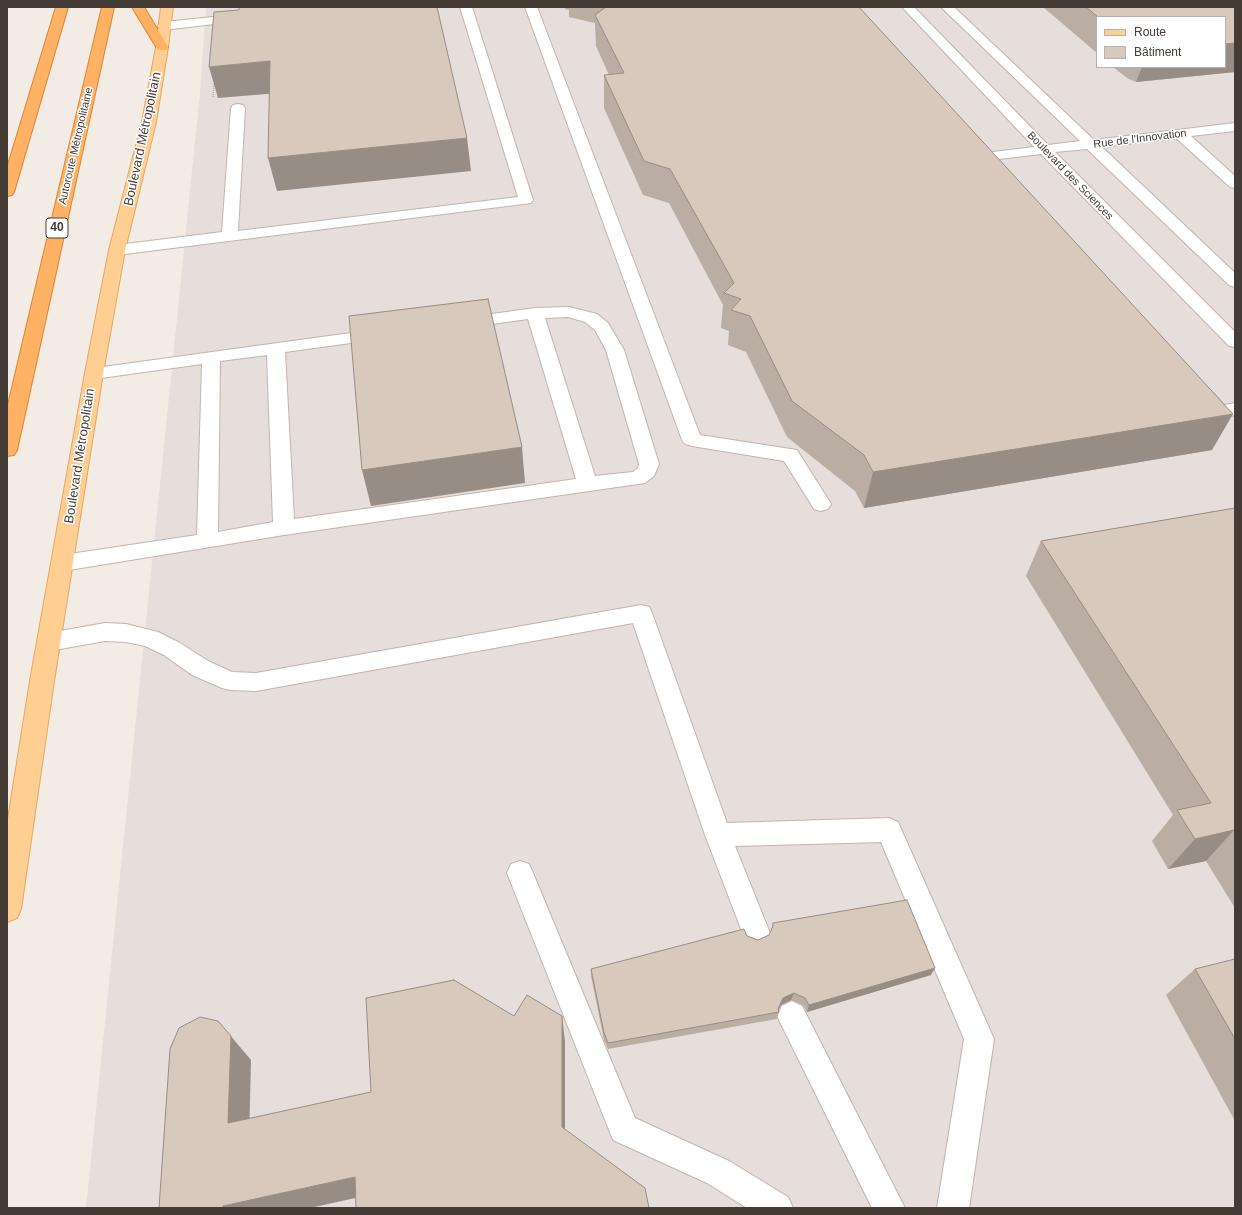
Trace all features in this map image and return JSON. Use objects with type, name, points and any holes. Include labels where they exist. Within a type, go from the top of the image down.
[{"type":"highway","points":[[7,192],[62,7]]},
{"type":"highway","name":"Autoroute Métropolitaine","points":[[7,450],[108,7]]},
{"type":"highway","points":[[138,7],[162,47]]},
{"type":"main road","name":"Boulevard Métropolitain","points":[[7,909],[49,642],[94,373],[117,250],[149,122],[162,47],[166,7]]},
{"type":"street","points":[[117,250],[526,200],[466,7]]},
{"type":"street","points":[[531,7],[692,440],[790,456],[821,504]]},
{"type":"street","name":"Boulevard des Sciences","points":[[908,7],[1045,150],[1235,342]]},
{"type":"street","points":[[947,7],[1235,282]]},
{"type":"street","points":[[164,26],[252,17]]},
{"type":"street","points":[[231,32],[232,19]]},
{"type":"street","points":[[230,236],[238,108]]},
{"type":"street","name":"Rue de l'Innovation","points":[[990,156],[1235,128]]},
{"type":"street","points":[[1180,134],[1228,172],[1235,184]]},
{"type":"street","points":[[980,144],[1001,167]]},
{"type":"street","points":[[63,563],[284,528],[638,478],[647,471],[649,464],[615,350],[602,328],[591,318],[569,312],[448,329]]},
{"type":"street","points":[[536,317],[587,484]]},
{"type":"street","points":[[94,373],[338,339],[394,335]]},
{"type":"street","points":[[276,348],[284,528]]},
{"type":"street","points":[[207,541],[211,357]]},
{"type":"street","points":[[1198,388],[1220,412],[1235,410]]},
{"type":"street","points":[[49,642],[105,632],[126,633],[150,638],[172,649],[200,668],[230,681],[256,682],[641,613],[718,835],[756,933]]},
{"type":"street","points":[[718,835],[890,830],[979,1039],[953,1208]]},
{"type":"street","points":[[520,873],[624,1129],[718,1172],[777,1208]]},
{"type":"street","points":[[792,1016],[889,1208]]},
{"type":"path","points":[[213,101],[214,79]]},
{"type":"shaded area","points":[[206,7],[1235,7],[1235,1208],[86,1208],[200,93]]},
{"type":"building","points":[[239,7],[437,7],[467,138],[268,158],[270,61],[209,67],[214,12],[239,10]]},
{"type":"building","points":[[606,7],[859,7],[1233,414],[873,472],[864,455],[792,401],[750,316],[731,310],[741,299],[724,293],[734,283],[670,169],[644,161],[604,75],[624,73],[595,15]]},
{"type":"building","points":[[1086,7],[1235,7],[1235,43],[1226,44],[1226,16],[1097,16]]},
{"type":"building","points":[[488,299],[522,447],[362,470],[349,316]]},
{"type":"building","points":[[1235,508],[1235,832],[1234,830],[1195,839],[1177,810],[1211,803],[1041,541]]},
{"type":"building","points":[[907,900],[935,968],[809,1005],[805,998],[794,993],[783,998],[778,1009],[779,1012],[608,1043],[604,1033],[591,969],[744,929],[747,936],[758,940],[769,935],[773,923]]},
{"type":"building","points":[[1235,959],[1235,1039],[1195,969]]},
{"type":"building","points":[[454,980],[514,1016],[527,995],[562,1016],[562,1127],[645,1188],[649,1208],[356,1208],[355,1177],[223,1206],[223,1208],[159,1208],[170,1049],[179,1028],[200,1017],[218,1021],[231,1036],[228,1123],[371,1092],[366,998]]}]
